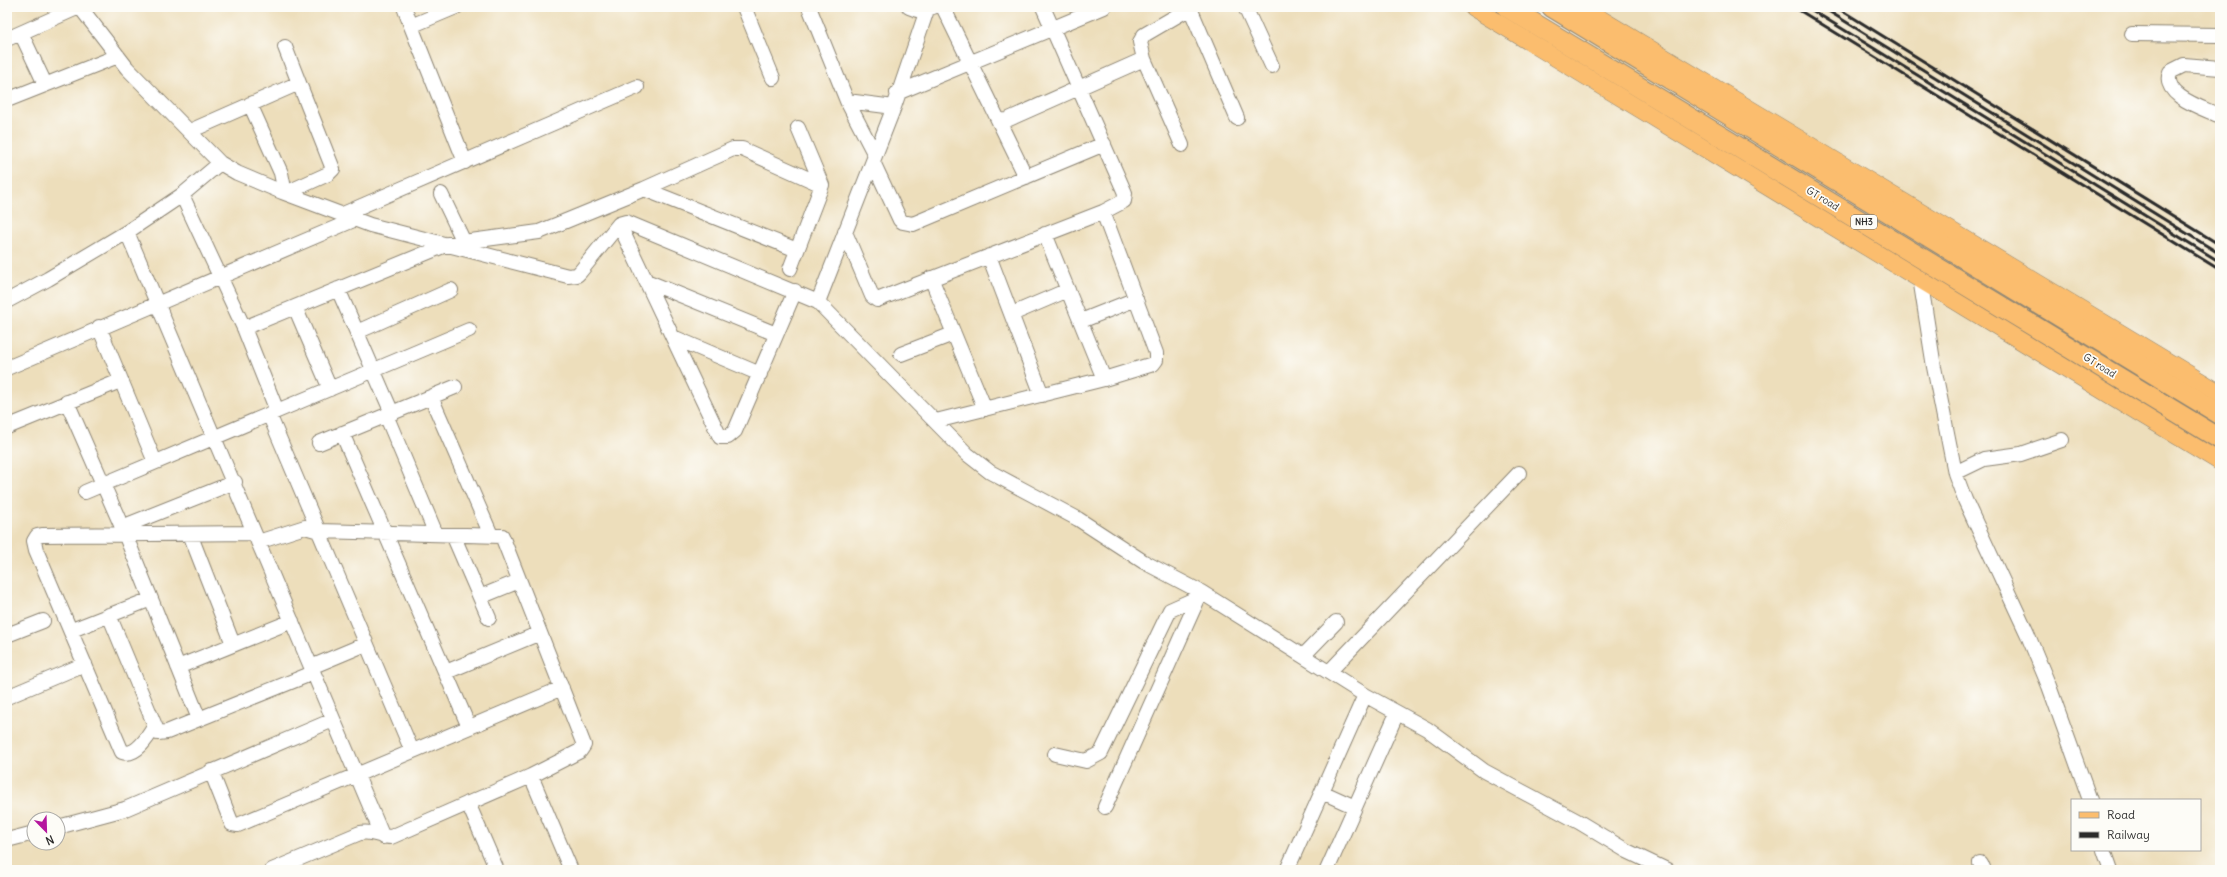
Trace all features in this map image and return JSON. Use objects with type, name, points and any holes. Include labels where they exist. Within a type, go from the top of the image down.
[{"type":"highway","name":"GT road","points":[[1507,7],[2220,439]]},
{"type":"highway","name":"NH3","points":[[1552,7],[2220,414]]},
{"type":"main road","points":[[1472,7],[1920,278],[2220,462]]},
{"type":"main road","points":[[1581,7],[2220,394]]},
{"type":"street","points":[[7,39],[80,7],[118,56],[220,163],[237,173],[370,225],[448,244],[515,263],[572,276],[580,272],[619,224],[626,222],[795,291],[818,302],[967,454],[990,472],[1078,519],[1144,562],[1304,655],[1365,695],[1427,729],[1484,772],[1579,822],[1627,851],[1667,870]]},
{"type":"street","points":[[404,7],[465,162]]},
{"type":"street","points":[[411,26],[440,10],[456,7]]},
{"type":"street","points":[[744,7],[773,78]]},
{"type":"street","points":[[808,7],[847,101],[874,158],[900,220],[908,224],[918,222],[1104,144]]},
{"type":"street","points":[[818,302],[894,107],[897,93],[930,8],[917,10],[909,7]]},
{"type":"street","points":[[943,7],[969,63],[1026,177]]},
{"type":"street","points":[[845,232],[874,299],[881,299],[931,278],[1102,212],[1119,204],[1126,198],[1104,144],[1043,7]]},
{"type":"street","points":[[897,93],[1104,7]]},
{"type":"street","points":[[1245,7],[1272,66]]},
{"type":"street","points":[[1182,145],[1144,59],[1140,42],[1144,35],[1191,8],[1237,118]]},
{"type":"street","points":[[21,33],[45,84]]},
{"type":"street","points":[[2132,34],[2220,35]]},
{"type":"street","points":[[284,192],[332,172],[333,169],[285,47]]},
{"type":"street","points":[[7,100],[118,56]]},
{"type":"street","points":[[1000,123],[1144,59]]},
{"type":"street","points":[[2220,68],[2184,65],[2170,72],[2168,78],[2172,89],[2181,97],[2220,116]]},
{"type":"street","points":[[190,131],[299,83]]},
{"type":"street","points":[[7,368],[220,276],[350,217],[465,162],[637,87]]},
{"type":"street","points":[[847,101],[894,107]]},
{"type":"street","points":[[250,104],[281,173],[284,192]]},
{"type":"street","points":[[790,269],[822,185],[798,128]]},
{"type":"street","points":[[244,328],[448,244],[539,232],[644,189],[738,148],[822,185]]},
{"type":"street","points":[[7,301],[48,279],[127,232],[182,196],[220,163]]},
{"type":"street","points":[[644,189],[797,250]]},
{"type":"street","points":[[441,194],[464,242]]},
{"type":"street","points":[[182,196],[244,328],[273,412],[319,531],[412,751]]},
{"type":"street","points":[[936,421],[1104,379],[1154,364],[1156,354],[1102,212]]},
{"type":"street","points":[[619,224],[720,437],[728,437],[735,431],[795,291]]},
{"type":"street","points":[[127,232],[158,302],[356,776],[383,837]]},
{"type":"street","points":[[1045,234],[1104,379]]},
{"type":"street","points":[[989,256],[1042,395]]},
{"type":"street","points":[[931,278],[985,409]]},
{"type":"street","points":[[1920,278],[1934,367],[1955,473],[1965,500],[2027,633],[2049,686],[2090,799]]},
{"type":"street","points":[[646,281],[776,334]]},
{"type":"street","points":[[338,289],[374,371],[389,414],[436,534]]},
{"type":"street","points":[[357,332],[451,290]]},
{"type":"street","points":[[1012,314],[1068,290]]},
{"type":"street","points":[[1081,321],[1136,299]]},
{"type":"street","points":[[295,307],[330,389]]},
{"type":"street","points":[[99,327],[120,381],[155,462]]},
{"type":"street","points":[[85,492],[469,330]]},
{"type":"street","points":[[901,354],[953,334]]},
{"type":"street","points":[[673,337],[760,374]]},
{"type":"street","points":[[7,427],[120,381]]},
{"type":"street","points":[[319,442],[455,387]]},
{"type":"street","points":[[431,397],[491,535]]},
{"type":"street","points":[[67,402],[124,531],[199,719]]},
{"type":"street","points":[[342,433],[469,727]]},
{"type":"street","points":[[1955,473],[1984,459],[2021,454],[2062,440]]},
{"type":"street","points":[[1329,672],[1519,473]]},
{"type":"street","points":[[124,531],[234,482]]},
{"type":"street","points":[[154,727],[145,742],[130,752],[122,752],[72,630],[36,550],[34,541],[37,536],[124,531],[256,537],[305,527],[319,531],[491,535],[502,536],[505,538],[519,581],[583,741],[583,748],[531,776],[391,837],[383,837],[369,831],[360,833],[272,870]]},
{"type":"street","points":[[190,534],[234,644]]},
{"type":"street","points":[[453,535],[488,618]]},
{"type":"street","points":[[480,597],[519,581]]},
{"type":"street","points":[[1055,754],[1086,761],[1101,753],[1170,610],[1199,595]]},
{"type":"street","points":[[1105,807],[1171,663],[1199,595]]},
{"type":"street","points":[[72,630],[151,598]]},
{"type":"street","points":[[109,615],[154,727],[158,733],[162,733],[199,719],[312,670],[366,644]]},
{"type":"street","points":[[7,635],[43,621]]},
{"type":"street","points":[[178,667],[292,621]]},
{"type":"street","points":[[1304,655],[1336,622]]},
{"type":"street","points":[[446,672],[540,634]]},
{"type":"street","points":[[7,697],[86,664]]},
{"type":"street","points":[[211,771],[230,819],[235,826],[562,688]]},
{"type":"street","points":[[1287,870],[1365,695]]},
{"type":"street","points":[[1327,870],[1397,713]]},
{"type":"street","points":[[66,824],[125,809],[333,720]]},
{"type":"street","points":[[531,776],[571,870]]},
{"type":"street","points":[[1322,792],[1355,807]]},
{"type":"street","points":[[468,803],[497,870]]},
{"type":"street","points":[[7,840],[26,835]]},
{"type":"street","points":[[2104,851],[2111,870]]},
{"type":"railway","points":[[1794,7],[2220,270]]},
{"type":"railway","points":[[1807,7],[2220,262]]},
{"type":"railway","points":[[1822,7],[2220,254]]},
{"type":"railway","points":[[1836,7],[2220,245]]}]
